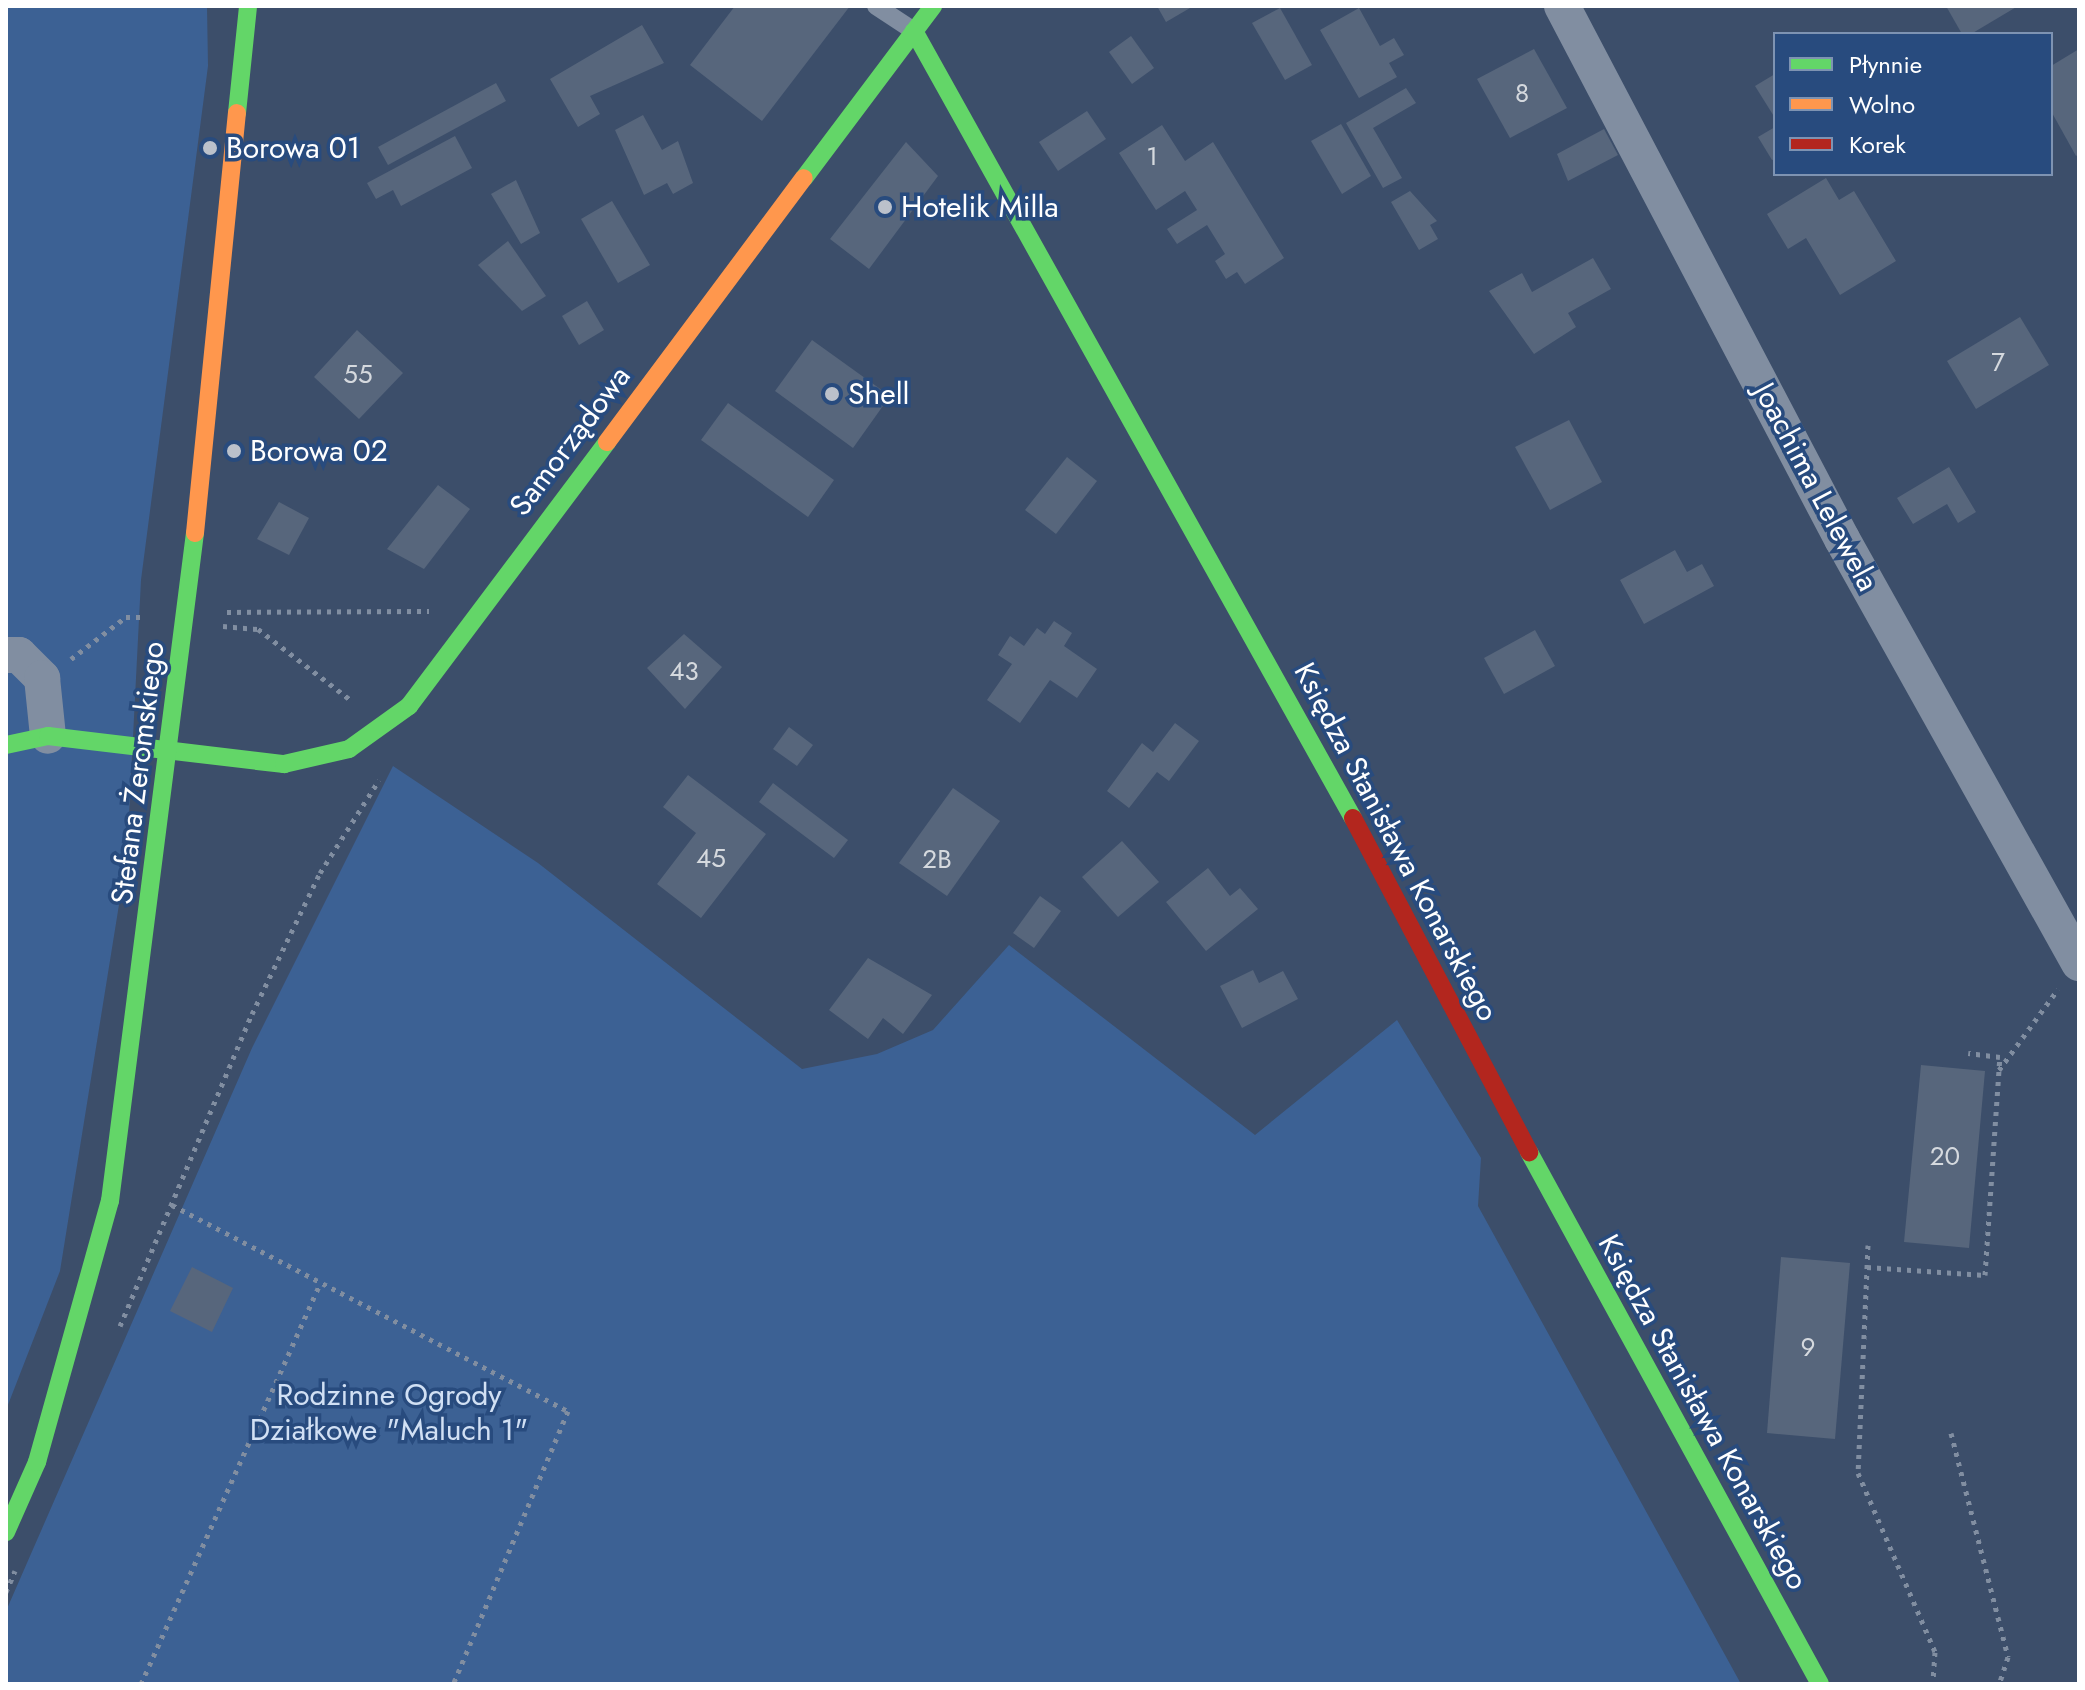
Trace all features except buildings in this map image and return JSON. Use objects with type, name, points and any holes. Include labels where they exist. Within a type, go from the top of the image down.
[{"type":"street","name":"Stefana Żeromskiego","points":[[6,1532],[37,1462],[110,1201],[168,753],[248,6]]},
{"type":"street","name":"Samorządowa","points":[[48,736],[168,753],[284,764],[349,749],[409,706],[933,6]]},
{"type":"street","name":"Joachima Lelewela","points":[[1566,7],[2072,975]]},
{"type":"street","name":"Księdza Stanisława Konarskiego","points":[[914,31],[1323,762],[1641,1363],[1820,1684]]},
{"type":"street","points":[[6,655],[19,655],[42,678],[48,736],[6,745]]},
{"type":"lane","points":[[876,6],[914,31]]},
{"type":"path","points":[[216,612],[442,611]]},
{"type":"path","points":[[42,678],[126,617],[151,617]]},
{"type":"path","points":[[215,626],[258,629],[365,711]]},
{"type":"path","points":[[117,1334],[320,873],[387,766]]},
{"type":"path","points":[[1998,1071],[2050,991],[2072,975]]},
{"type":"path","points":[[1867,1267],[1985,1275],[2000,1057],[1968,1053]]},
{"type":"path","points":[[172,1204],[568,1411],[453,1684]]},
{"type":"path","points":[[1868,1245],[1858,1473],[1935,1652],[1933,1684]]},
{"type":"path","points":[[141,1684],[320,1283]]},
{"type":"path","points":[[1951,1433],[2008,1657],[1999,1684]]},
{"type":"path","points":[[6,1592],[18,1564]]},
{"type":"green space","points":[[6,6],[207,6],[208,66],[141,580],[127,855],[60,1271],[6,1410]]},
{"type":"green space","name":"Rodzinne Ogrody Działkowe \"Maluch 1\"","points":[[393,766],[538,863],[802,1069],[877,1054],[933,1030],[1009,945],[1255,1135],[1397,1020],[1481,1158],[1478,1206],[1741,1684],[6,1684],[6,1611],[252,1048]]},
{"type":"traffic: fast","points":[[237,113],[248,6]]},
{"type":"traffic: fast","points":[[804,178],[933,6]]},
{"type":"traffic: fast","points":[[914,31],[1353,818]]},
{"type":"traffic: fast","points":[[6,745],[48,736],[284,764],[349,749],[409,706],[607,442]]},
{"type":"traffic: fast","points":[[6,1532],[37,1462],[110,1201],[195,533]]},
{"type":"traffic: fast","points":[[1529,1152],[1820,1684]]},
{"type":"traffic: slow","points":[[195,533],[237,113]]},
{"type":"traffic: slow","points":[[607,442],[804,178]]},
{"type":"traffic: jam","points":[[1353,818],[1529,1152]]},
{"type":"place","name":"Borowa 01","points":[[210,148]]},
{"type":"place","name":"Hotelik Milla","points":[[885,207]]},
{"type":"place","name":"Shell","points":[[832,394]]},
{"type":"place","name":"Borowa 02","points":[[234,451]]}]
